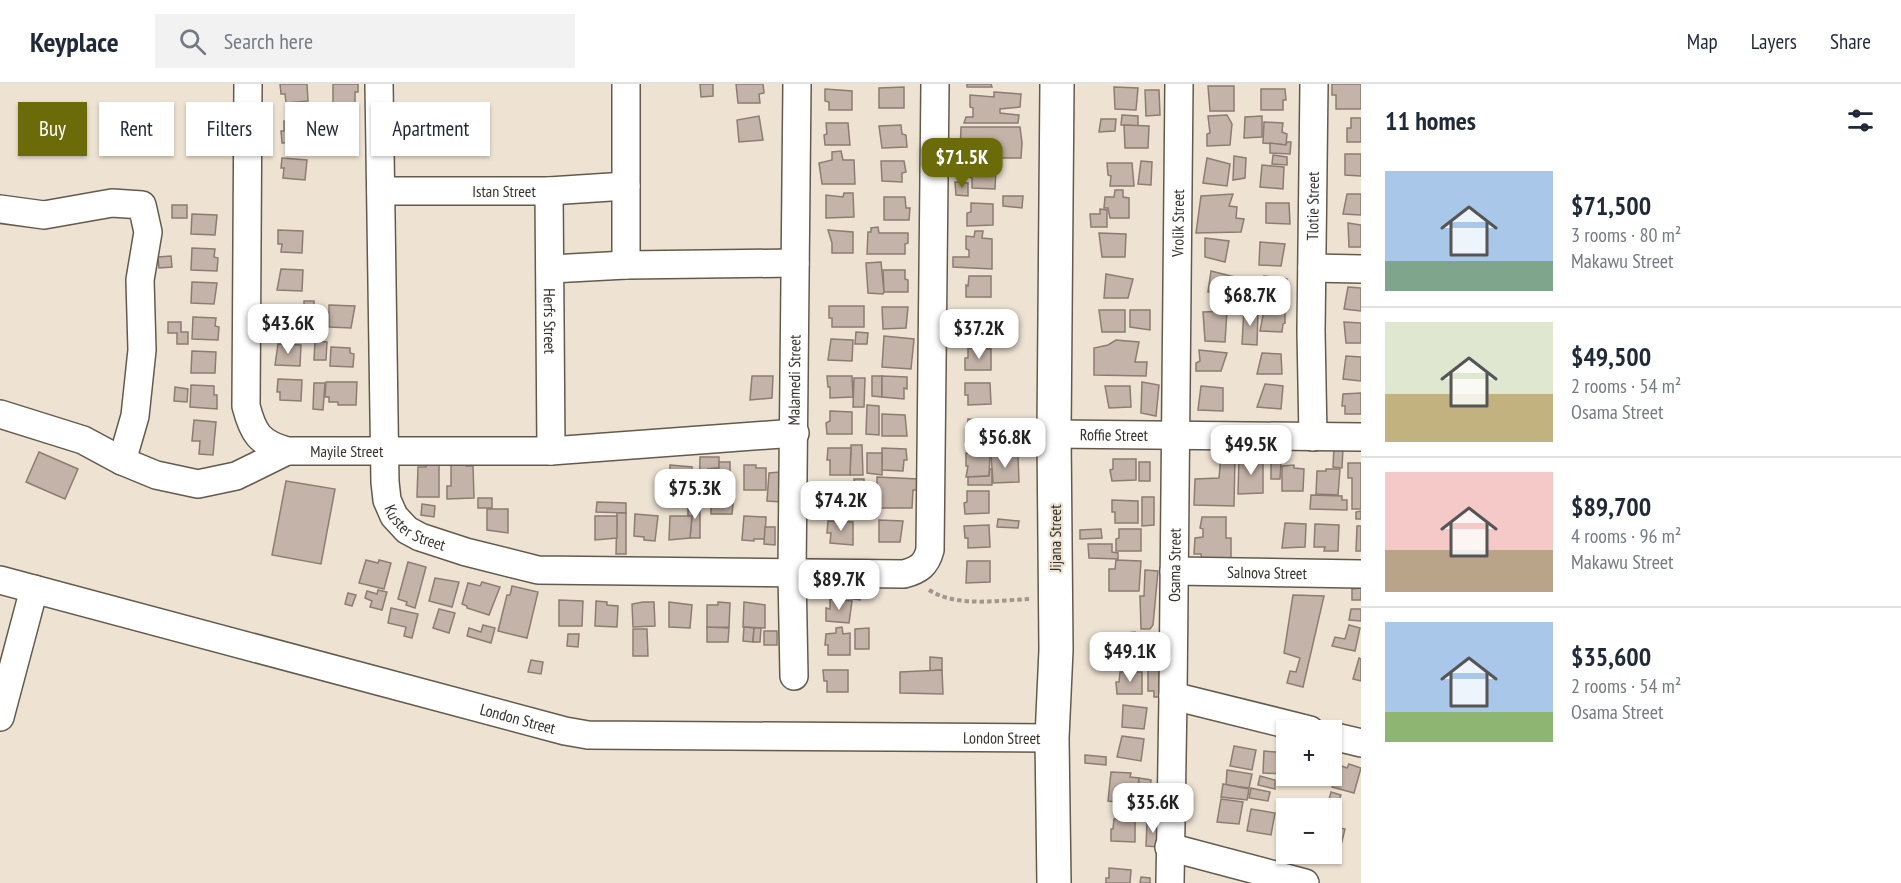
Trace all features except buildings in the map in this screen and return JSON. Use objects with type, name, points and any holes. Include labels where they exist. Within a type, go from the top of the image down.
[{"type":"street","name":"Mayile Street","points":[[248,84],[246,406],[251,425],[259,438],[271,447],[287,451],[551,451],[795,433]]},
{"type":"street","name":"Kuster Street","points":[[379,84],[387,500],[394,516],[407,530],[420,537],[466,552],[538,570],[558,572],[904,574],[917,571]]},
{"type":"street","points":[[626,84],[626,265]]},
{"type":"street","name":"Malamedi Street","points":[[794,676],[792,573],[797,84]]},
{"type":"street","points":[[917,571],[927,561],[930,550],[935,84]]},
{"type":"street","name":"Jijana Street","points":[[1054,883],[1052,738],[1056,650],[1054,434],[1057,84]]},
{"type":"street","name":"Vrolik Street","points":[[1175,435],[1179,84]]},
{"type":"street","name":"Tlotie Street","points":[[1313,437],[1311,331],[1314,84]]},
{"type":"street","name":"Istan Street","points":[[381,191],[549,191],[626,186]]},
{"type":"street","name":"Herfs Street","points":[[549,191],[551,451]]},
{"type":"street","points":[[0,209],[44,215],[112,203],[142,205],[148,232],[140,280],[142,350],[135,416],[122,461]]},
{"type":"street","points":[[551,269],[626,265],[795,263]]},
{"type":"street","points":[[1312,268],[1361,269]]},
{"type":"street","points":[[0,414],[83,440],[122,461],[156,474],[198,484],[236,476],[287,451]]},
{"type":"street","name":"Roffie Street","points":[[1054,434],[1175,435]]},
{"type":"street","points":[[1175,435],[1361,437]]},
{"type":"street","name":"Osama Street","points":[[1170,883],[1175,435]]},
{"type":"street","name":"Salnova Street","points":[[1174,571],[1361,574]]},
{"type":"street","name":"London Street","points":[[0,580],[554,728],[588,735],[1052,738]]},
{"type":"street","points":[[0,717],[34,589]]},
{"type":"street","points":[[1173,696],[1276,722]]},
{"type":"street","points":[[1342,738],[1361,743]]},
{"type":"street","points":[[1169,847],[1305,883]]},
{"type":"path","points":[[917,571],[928,589],[941,597],[954,600],[1055,599]]}]
